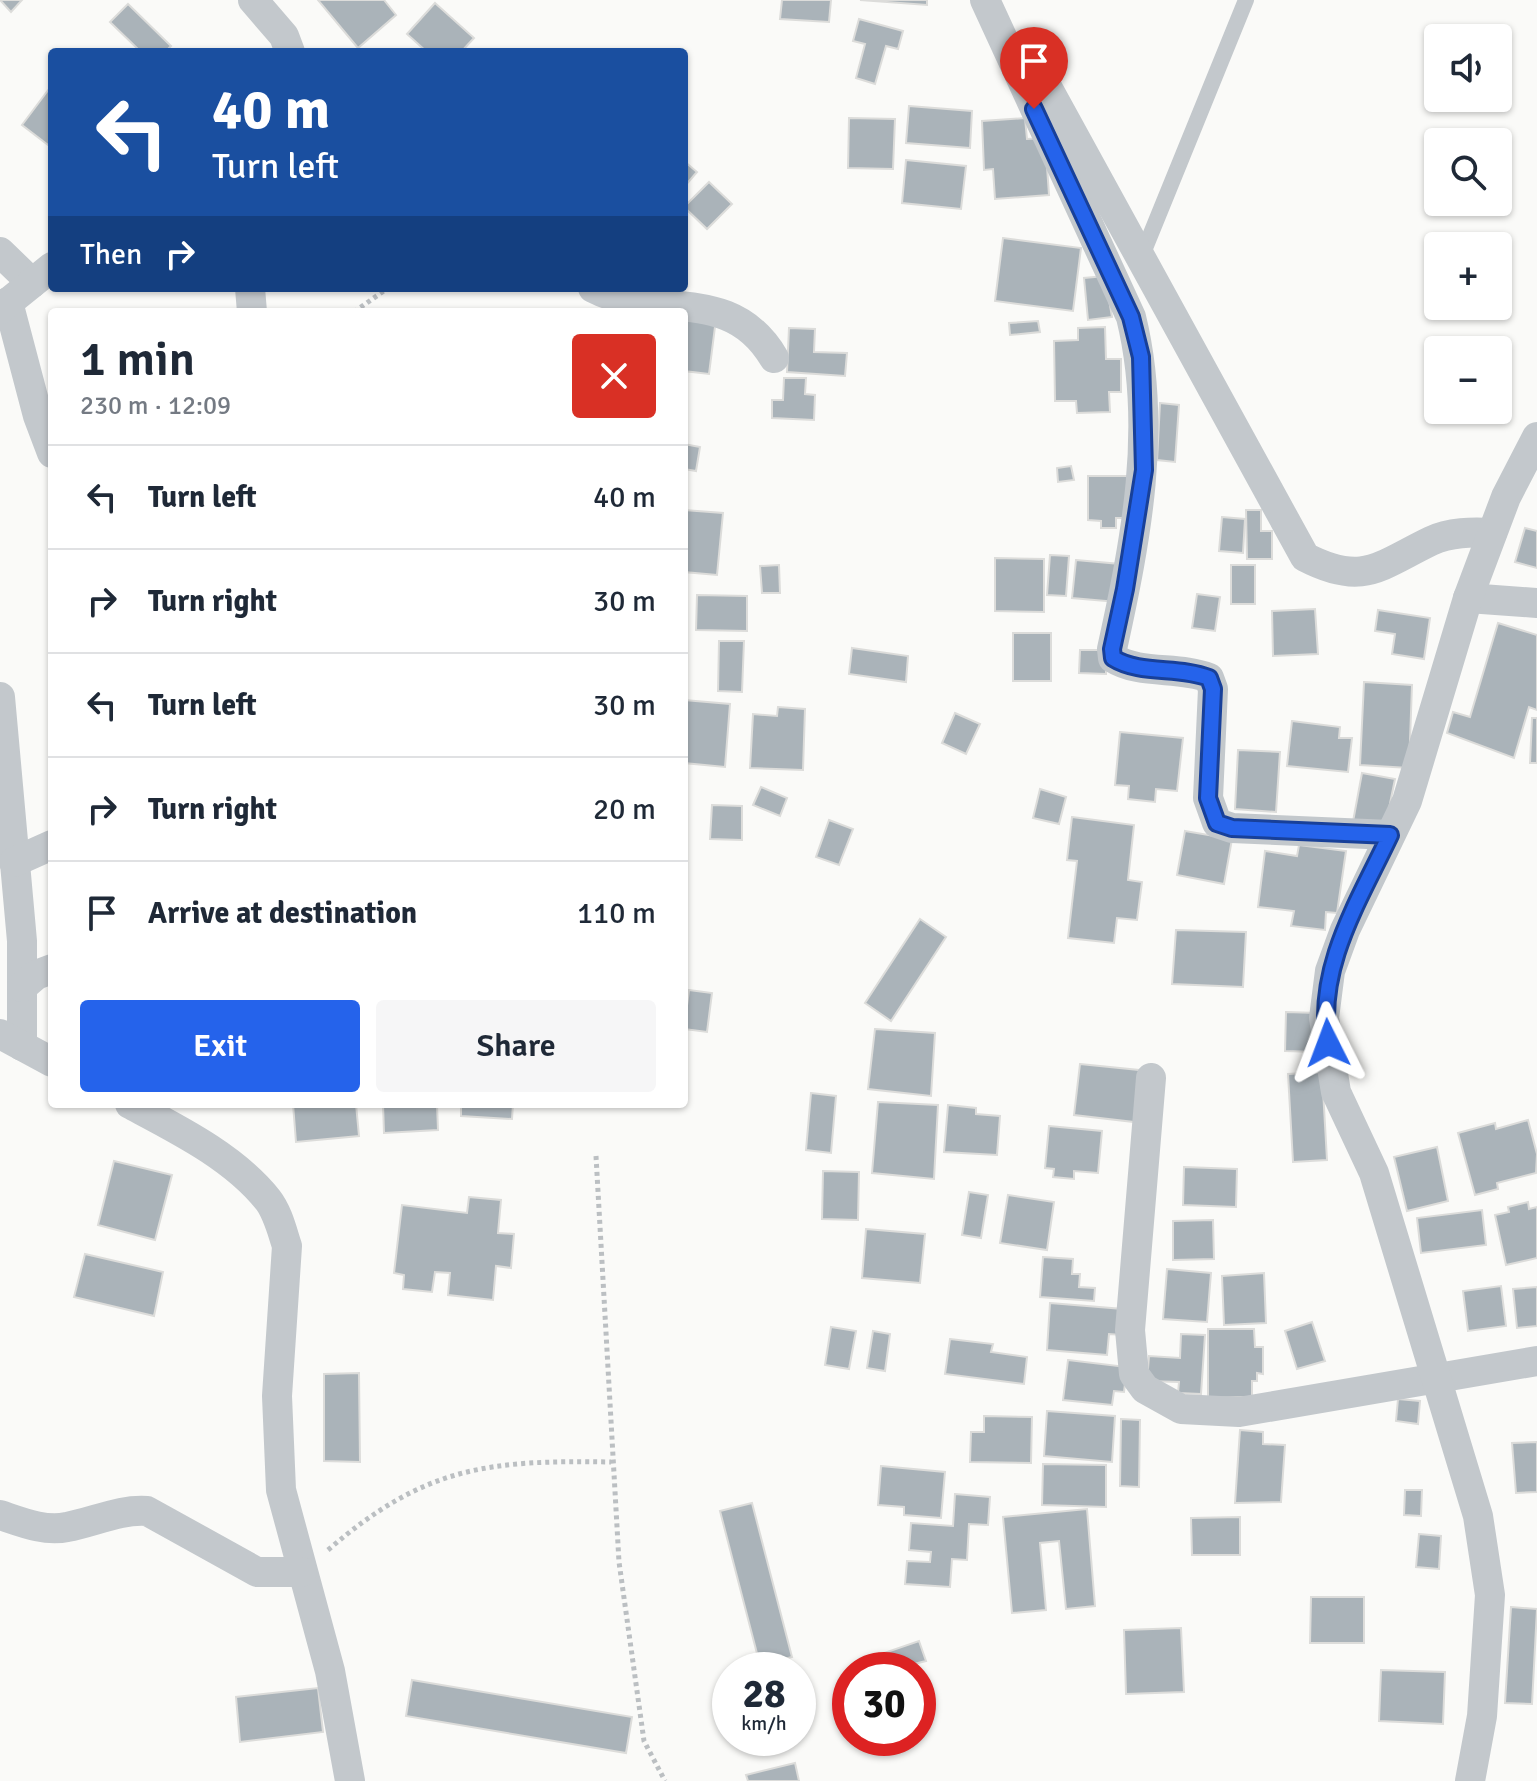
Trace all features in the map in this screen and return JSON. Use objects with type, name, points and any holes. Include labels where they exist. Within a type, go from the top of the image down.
[{"type":"street","points":[[253,0],[284,36],[288,48]]},
{"type":"street","points":[[985,0],[1131,317],[1141,357],[1144,470],[1112,649],[1113,658],[1123,664],[1193,672],[1209,678],[1213,689],[1208,798],[1217,823],[1232,828],[1390,835]]},
{"type":"street","points":[[1004,0],[1046,87],[1305,557],[1331,570],[1353,574],[1378,570],[1433,540],[1467,532],[1492,533]]},
{"type":"street","points":[[0,252],[23,290],[38,416],[48,442]]},
{"type":"street","points":[[603,292],[625,301],[712,308],[751,333],[774,358]]},
{"type":"street","points":[[1470,1781],[1482,1716],[1490,1595],[1478,1516],[1374,1173],[1336,1092],[1324,1018],[1330,971],[1407,801],[1468,598],[1492,533],[1537,437]]},
{"type":"street","points":[[1468,598],[1537,603]]},
{"type":"street","points":[[0,697],[14,862],[11,949],[22,987],[11,1040],[48,1060]]},
{"type":"street","points":[[14,862],[48,847]]},
{"type":"street","points":[[22,987],[36,975],[48,970]]},
{"type":"street","points":[[1151,1078],[1130,1330],[1134,1374],[1145,1389],[1181,1409],[1228,1412],[1537,1361]]},
{"type":"street","points":[[137,1108],[224,1160],[268,1200],[280,1222],[287,1246],[278,1445],[281,1490],[330,1671],[350,1781]]},
{"type":"street","points":[[0,1515],[35,1526],[65,1528],[135,1510],[147,1511],[257,1572],[302,1572]]},
{"type":"lane","points":[[1141,258],[1246,0]]},
{"type":"path","points":[[360,308],[382,292]]},
{"type":"path","points":[[596,1156],[619,1562],[644,1741],[665,1781]]},
{"type":"path","points":[[302,1572],[355,1526],[428,1483],[465,1470],[513,1462],[611,1462]]},
{"type":"building","points":[[0,0],[22,0],[11,12]]},
{"type":"building","points":[[318,0],[384,0],[396,15],[358,48]]},
{"type":"building","points":[[782,0],[831,0],[829,22],[780,19]]},
{"type":"building","points":[[860,0],[927,0],[927,5]]},
{"type":"building","points":[[435,3],[474,38],[465,48],[423,48],[407,34]]},
{"type":"building","points":[[128,4],[171,46],[137,48],[110,22]]},
{"type":"building","points":[[859,19],[903,31],[898,49],[886,46],[875,84],[856,78],[865,44],[853,41]]},
{"type":"building","points":[[48,90],[48,145],[22,125]]},
{"type":"building","points":[[909,106],[972,111],[970,148],[906,143]]},
{"type":"building","points":[[849,118],[895,119],[893,169],[848,168]]},
{"type":"building","points":[[1025,118],[1027,139],[1045,138],[1049,195],[995,199],[993,169],[984,170],[982,121]]},
{"type":"building","points":[[906,160],[966,166],[961,209],[902,203]]},
{"type":"building","points":[[688,164],[697,172],[688,182]]},
{"type":"building","points":[[709,182],[732,204],[707,229],[688,211],[688,203]]},
{"type":"building","points":[[1003,238],[1081,248],[1073,311],[995,301]]},
{"type":"building","points":[[1105,276],[1112,317],[1088,320],[1084,278]]},
{"type":"building","points":[[688,316],[716,319],[709,374],[688,371]]},
{"type":"building","points":[[1038,321],[1040,332],[1010,335],[1009,323]]},
{"type":"building","points":[[1105,327],[1106,359],[1121,359],[1121,392],[1109,392],[1110,412],[1077,413],[1076,401],[1055,401],[1054,341],[1078,340],[1078,328]]},
{"type":"building","points":[[789,328],[815,329],[814,352],[847,353],[845,376],[787,372]]},
{"type":"building","points":[[784,378],[806,378],[805,394],[815,395],[814,420],[772,418],[772,400],[783,400]]},
{"type":"building","points":[[1160,403],[1179,405],[1175,462],[1157,460]]},
{"type":"building","points":[[688,445],[700,447],[696,471],[688,470]]},
{"type":"building","points":[[1071,466],[1074,480],[1058,482],[1057,468]]},
{"type":"building","points":[[1088,476],[1128,476],[1127,518],[1116,518],[1116,528],[1101,528],[1101,521],[1088,520]]},
{"type":"building","points":[[688,510],[723,513],[717,575],[688,572]]},
{"type":"building","points":[[1246,510],[1261,510],[1261,531],[1272,531],[1272,559],[1247,559]]},
{"type":"building","points":[[1222,517],[1245,519],[1243,553],[1219,551]]},
{"type":"building","points":[[1525,528],[1537,531],[1537,568],[1515,562]]},
{"type":"building","points":[[1050,555],[1069,556],[1066,596],[1047,595]]},
{"type":"building","points":[[995,558],[1044,559],[1044,612],[995,611]]},
{"type":"building","points":[[1076,560],[1120,564],[1117,602],[1072,598]]},
{"type":"building","points":[[779,565],[780,593],[762,593],[760,566]]},
{"type":"building","points":[[1231,565],[1255,565],[1255,604],[1231,604]]},
{"type":"building","points":[[1197,594],[1220,597],[1215,631],[1192,628]]},
{"type":"building","points":[[697,595],[747,596],[747,631],[696,630]]},
{"type":"building","points":[[1315,609],[1318,654],[1273,656],[1272,611]]},
{"type":"building","points":[[1378,610],[1430,618],[1424,659],[1392,654],[1395,634],[1375,631]]},
{"type":"building","points":[[1498,623],[1537,635],[1537,710],[1529,707],[1514,758],[1447,733],[1453,712],[1470,717]]},
{"type":"building","points":[[1013,633],[1051,633],[1051,681],[1013,681]]},
{"type":"building","points":[[719,641],[744,641],[742,692],[718,691]]},
{"type":"building","points":[[852,648],[908,656],[906,682],[849,674]]},
{"type":"building","points":[[1080,650],[1106,650],[1106,674],[1079,673]]},
{"type":"building","points":[[1364,682],[1412,685],[1409,768],[1360,765]]},
{"type":"building","points":[[688,700],[730,704],[725,767],[688,763]]},
{"type":"building","points":[[778,707],[805,709],[803,770],[750,768],[753,714],[777,716]]},
{"type":"building","points":[[955,713],[980,724],[966,754],[942,743]]},
{"type":"building","points":[[1532,718],[1537,718],[1537,763],[1530,763]]},
{"type":"building","points":[[1292,721],[1340,727],[1339,738],[1352,738],[1348,772],[1287,766]]},
{"type":"building","points":[[1120,732],[1183,738],[1177,791],[1156,789],[1155,802],[1128,799],[1129,786],[1115,785]]},
{"type":"building","points":[[1238,750],[1280,752],[1276,812],[1235,809]]},
{"type":"building","points":[[1362,773],[1395,779],[1384,833],[1352,827]]},
{"type":"building","points":[[761,787],[787,798],[780,816],[753,805]]},
{"type":"building","points":[[1040,789],[1066,797],[1059,824],[1033,818]]},
{"type":"building","points":[[712,805],[742,806],[742,840],[710,839]]},
{"type":"building","points":[[1072,817],[1134,825],[1128,880],[1142,882],[1137,920],[1117,918],[1114,943],[1068,938],[1077,861],[1067,860]]},
{"type":"building","points":[[829,820],[853,829],[839,865],[816,857]]},
{"type":"building","points":[[1185,831],[1232,839],[1224,884],[1177,875]]},
{"type":"building","points":[[1299,845],[1346,851],[1337,913],[1326,912],[1325,930],[1291,926],[1294,911],[1258,907],[1265,851],[1297,856]]},
{"type":"building","points":[[920,919],[946,937],[891,1021],[865,1003]]},
{"type":"building","points":[[1176,930],[1246,932],[1243,987],[1172,984]]},
{"type":"building","points":[[689,990],[712,993],[707,1032],[688,1030]]},
{"type":"building","points":[[1286,1012],[1318,1013],[1317,1052],[1285,1051]]},
{"type":"building","points":[[875,1029],[935,1033],[931,1096],[868,1089]]},
{"type":"building","points":[[1080,1064],[1139,1070],[1143,1123],[1074,1115]]},
{"type":"building","points":[[1322,1072],[1327,1160],[1293,1162],[1288,1074]]},
{"type":"building","points":[[811,1093],[836,1096],[831,1153],[806,1150]]},
{"type":"building","points":[[878,1102],[938,1105],[934,1179],[872,1173]]},
{"type":"building","points":[[948,1105],[976,1108],[976,1114],[1000,1116],[997,1155],[944,1152]]},
{"type":"building","points":[[293,1108],[356,1108],[359,1136],[296,1142]]},
{"type":"building","points":[[383,1108],[437,1108],[438,1130],[384,1133]]},
{"type":"building","points":[[461,1108],[513,1108],[512,1119],[461,1116]]},
{"type":"building","points":[[1528,1120],[1537,1154],[1536,1173],[1497,1183],[1498,1189],[1475,1195],[1458,1133],[1495,1123],[1496,1129]]},
{"type":"building","points":[[1049,1126],[1102,1131],[1098,1173],[1074,1171],[1074,1179],[1053,1177],[1054,1169],[1045,1168]]},
{"type":"building","points":[[1437,1147],[1448,1201],[1407,1211],[1394,1157]]},
{"type":"building","points":[[114,1161],[172,1175],[155,1240],[98,1225]]},
{"type":"building","points":[[1184,1167],[1237,1169],[1236,1207],[1183,1205]]},
{"type":"building","points":[[823,1171],[859,1172],[858,1220],[822,1219]]},
{"type":"building","points":[[969,1192],[988,1195],[981,1238],[962,1235]]},
{"type":"building","points":[[1008,1195],[1054,1202],[1047,1250],[1000,1243]]},
{"type":"building","points":[[469,1197],[501,1200],[498,1233],[514,1234],[511,1268],[496,1266],[493,1300],[448,1295],[450,1273],[435,1272],[432,1292],[403,1289],[404,1275],[394,1273],[402,1205],[467,1213]]},
{"type":"building","points":[[1528,1202],[1529,1209],[1537,1207],[1537,1258],[1506,1265],[1495,1215],[1509,1212],[1508,1207]]},
{"type":"building","points":[[1482,1210],[1486,1245],[1421,1253],[1417,1218]]},
{"type":"building","points":[[1213,1220],[1214,1259],[1173,1260],[1173,1221]]},
{"type":"building","points":[[866,1229],[925,1234],[920,1283],[862,1278]]},
{"type":"building","points":[[85,1254],[163,1272],[154,1316],[74,1297]]},
{"type":"building","points":[[1043,1257],[1073,1259],[1072,1274],[1080,1274],[1079,1287],[1095,1288],[1094,1301],[1040,1297]]},
{"type":"building","points":[[1167,1269],[1211,1273],[1207,1322],[1163,1319]]},
{"type":"building","points":[[1264,1273],[1266,1323],[1224,1325],[1222,1276]]},
{"type":"building","points":[[1501,1286],[1506,1326],[1468,1331],[1463,1291]]},
{"type":"building","points":[[1537,1287],[1537,1326],[1517,1328],[1513,1289]]},
{"type":"building","points":[[1050,1303],[1123,1309],[1122,1335],[1109,1334],[1107,1355],[1047,1350]]},
{"type":"building","points":[[1312,1322],[1325,1361],[1297,1369],[1285,1331]]},
{"type":"building","points":[[831,1327],[856,1331],[849,1369],[825,1365]]},
{"type":"building","points":[[1208,1329],[1254,1329],[1255,1347],[1263,1347],[1263,1374],[1257,1373],[1257,1381],[1252,1381],[1252,1397],[1208,1398]]},
{"type":"building","points":[[873,1331],[890,1334],[885,1371],[867,1368]]},
{"type":"building","points":[[1181,1334],[1205,1335],[1201,1394],[1178,1393],[1179,1382],[1147,1381],[1149,1356],[1180,1358]]},
{"type":"building","points":[[950,1339],[993,1344],[991,1352],[1027,1357],[1024,1384],[945,1374]]},
{"type":"building","points":[[1068,1360],[1127,1367],[1124,1392],[1114,1391],[1112,1405],[1063,1400]]},
{"type":"building","points":[[359,1373],[360,1462],[324,1461],[324,1374]]},
{"type":"building","points":[[1398,1399],[1420,1401],[1418,1424],[1396,1421]]},
{"type":"building","points":[[1047,1411],[1115,1416],[1112,1462],[1044,1456]]},
{"type":"building","points":[[984,1416],[1032,1417],[1031,1463],[970,1462],[971,1432],[984,1432]]},
{"type":"building","points":[[1121,1419],[1140,1420],[1139,1487],[1120,1486]]},
{"type":"building","points":[[1240,1430],[1263,1432],[1263,1444],[1285,1445],[1281,1502],[1235,1503]]},
{"type":"building","points":[[1537,1442],[1537,1492],[1516,1493],[1512,1443]]},
{"type":"building","points":[[1043,1464],[1106,1465],[1106,1507],[1042,1505]]},
{"type":"building","points":[[881,1466],[945,1472],[941,1518],[904,1515],[904,1507],[878,1505]]},
{"type":"building","points":[[1405,1490],[1422,1490],[1421,1516],[1404,1515]]},
{"type":"building","points":[[955,1494],[990,1497],[988,1525],[969,1524],[967,1560],[952,1559],[950,1587],[905,1584],[907,1561],[930,1562],[931,1552],[909,1550],[911,1523],[953,1526]]},
{"type":"building","points":[[752,1503],[791,1652],[757,1652],[720,1511]]},
{"type":"building","points":[[1087,1509],[1095,1606],[1066,1609],[1059,1541],[1040,1543],[1046,1610],[1012,1613],[1003,1517]]},
{"type":"building","points":[[1240,1517],[1240,1555],[1192,1555],[1191,1518]]},
{"type":"building","points":[[1419,1534],[1441,1536],[1439,1569],[1416,1567]]},
{"type":"building","points":[[1311,1597],[1364,1597],[1364,1643],[1310,1643]]},
{"type":"building","points":[[1511,1607],[1537,1609],[1532,1704],[1505,1703]]},
{"type":"building","points":[[1181,1628],[1184,1692],[1126,1694],[1124,1630]]},
{"type":"building","points":[[919,1641],[923,1652],[887,1652]]},
{"type":"building","points":[[1381,1670],[1445,1672],[1443,1724],[1379,1721]]},
{"type":"building","points":[[412,1680],[632,1717],[626,1753],[406,1716]]},
{"type":"building","points":[[318,1688],[323,1732],[240,1742],[236,1697]]},
{"type":"building","points":[[795,1763],[799,1781],[748,1781],[746,1775]]},
{"type":"route","points":[[1034,109],[1131,317],[1141,357],[1144,470],[1112,649],[1113,658],[1123,664],[1193,672],[1209,678],[1213,689],[1208,798],[1217,823],[1232,828],[1390,835],[1345,930],[1330,971],[1324,1018],[1328,1043]]}]
